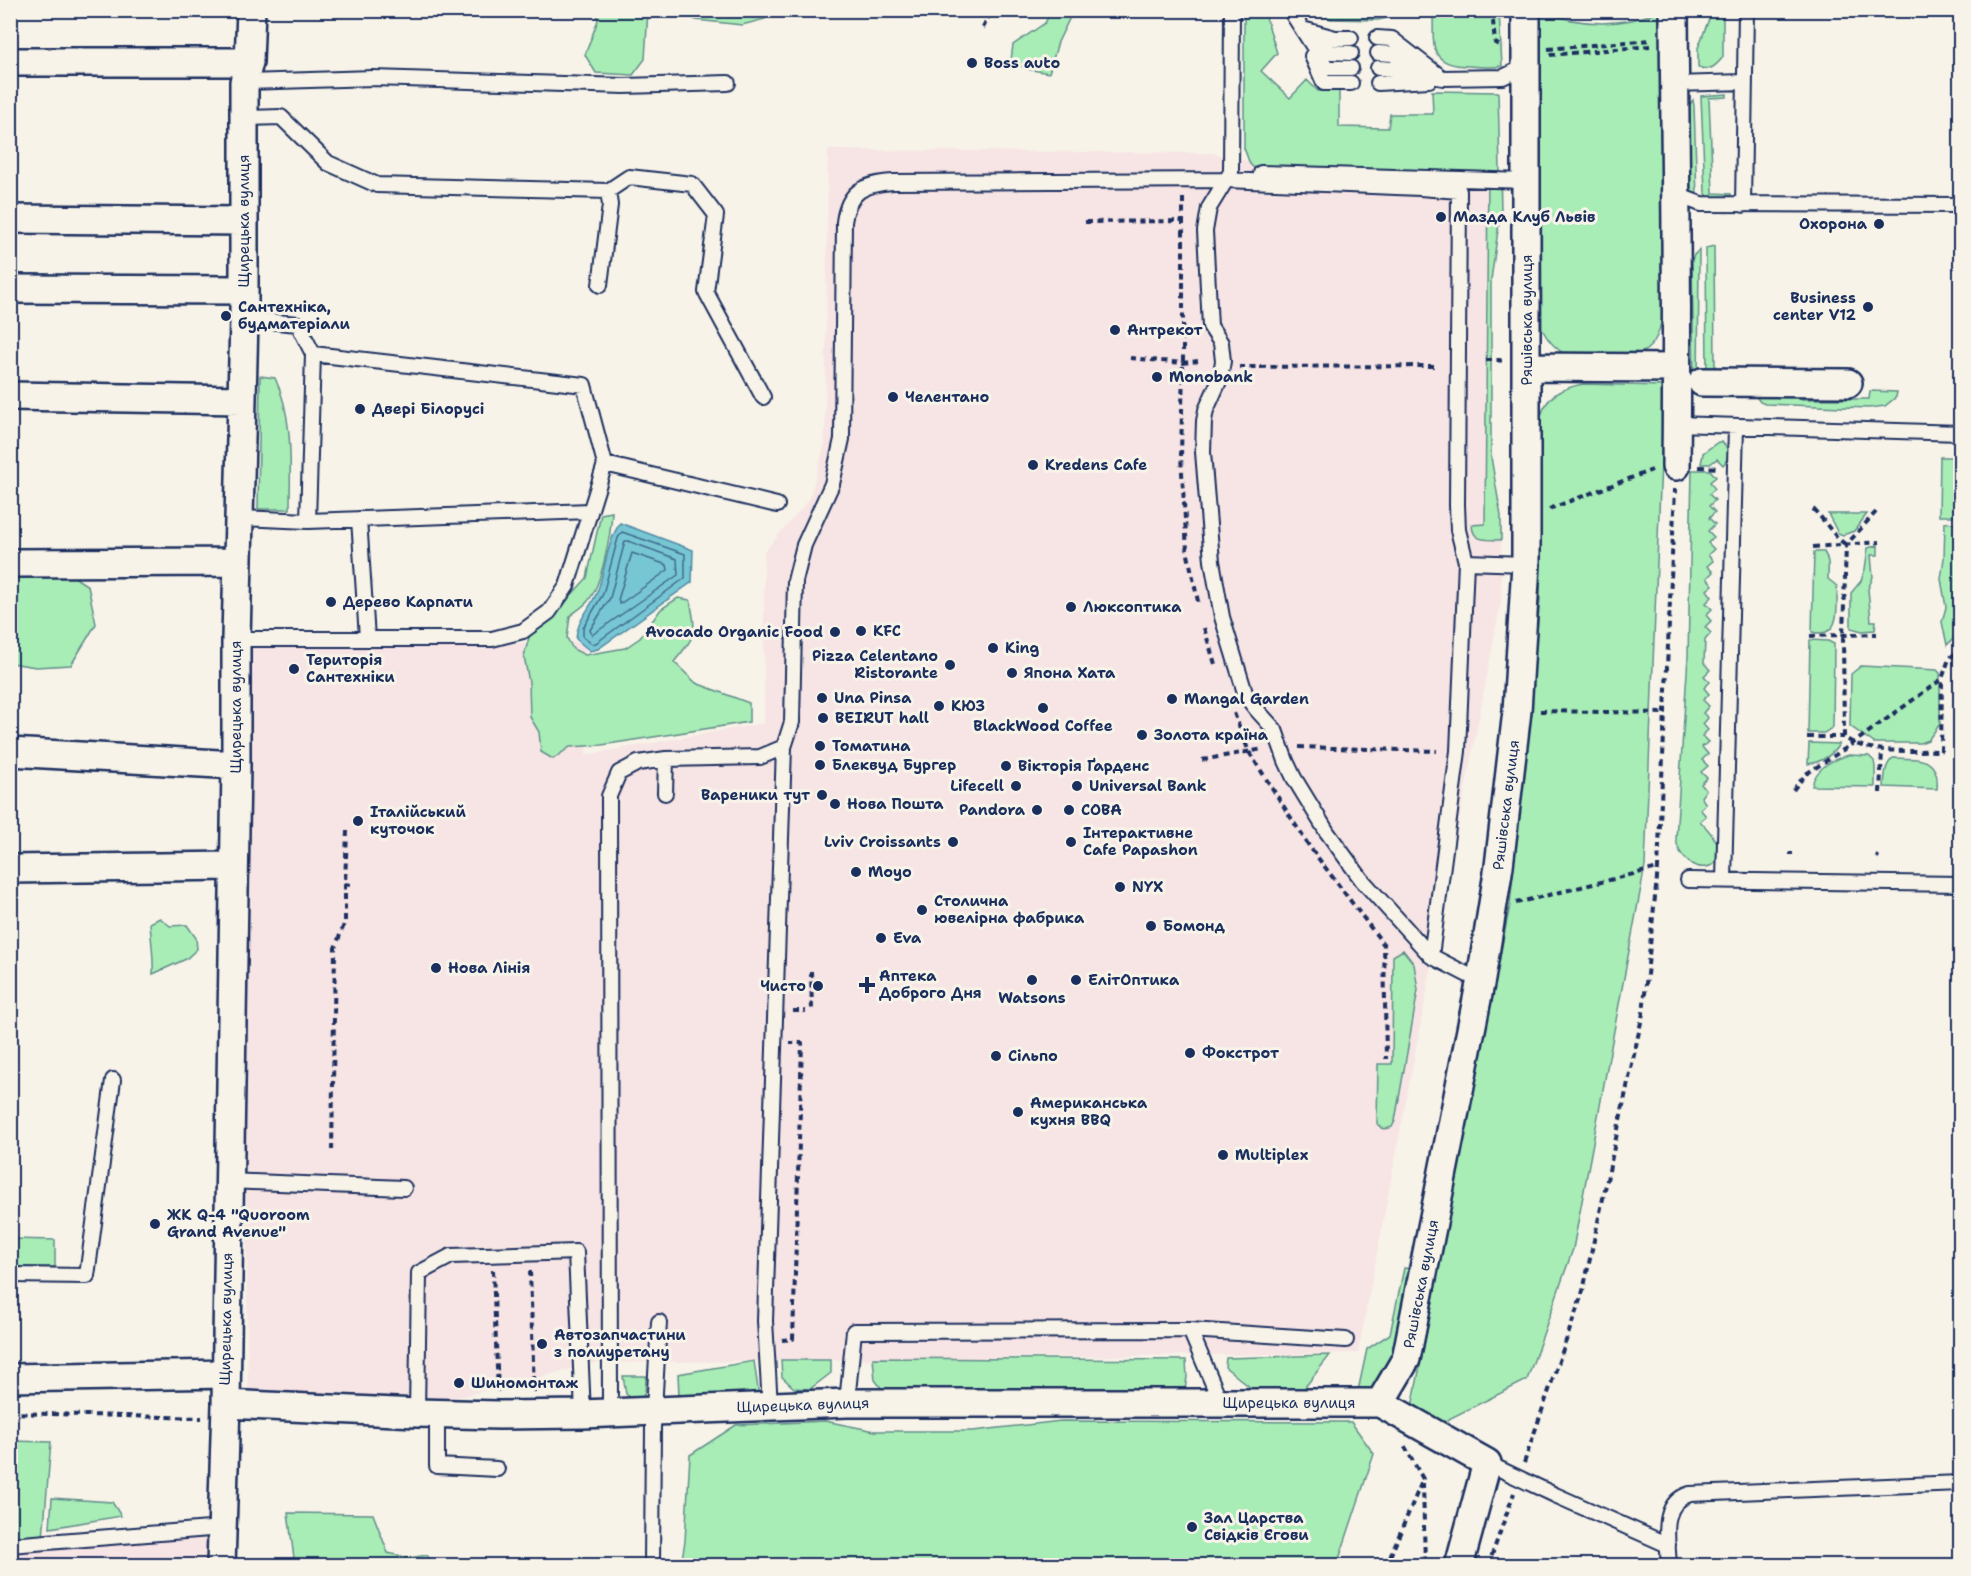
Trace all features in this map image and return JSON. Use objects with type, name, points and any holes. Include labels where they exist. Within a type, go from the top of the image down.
[{"type":"street","name":"Щирецька вулиця","points":[[221,1566],[222,1528],[215,1411],[226,1374],[236,639],[244,319],[244,118],[251,10]]},
{"type":"street","name":"Ряшівська вулиця","points":[[1380,1403],[1406,1359],[1482,979],[1499,866],[1517,711],[1526,564],[1526,181],[1529,55],[1526,10]]},
{"type":"street","points":[[1665,468],[1676,424],[1677,253],[1674,194],[1674,10]]},
{"type":"street","points":[[10,62],[247,72]]},
{"type":"street","points":[[10,219],[244,221]]},
{"type":"street","points":[[10,289],[244,290]]},
{"type":"street","points":[[1527,367],[1676,368]]},
{"type":"street","points":[[1702,382],[1848,383]]},
{"type":"street","points":[[10,396],[242,400]]},
{"type":"street","points":[[10,563],[238,562]]},
{"type":"street","points":[[10,752],[236,765]]},
{"type":"street","points":[[10,869],[234,866]]},
{"type":"street","points":[[10,1378],[226,1374]]},
{"type":"street","name":"Щирецька вулиця","points":[[215,1411],[535,1414],[847,1403],[1380,1403]]},
{"type":"street","points":[[1380,1403],[1487,1463],[1459,1566]]},
{"type":"lane","points":[[1232,10],[1229,176],[1209,208],[1205,231],[1210,326],[1221,343],[1223,361],[1220,379],[1206,410],[1203,452],[1212,561],[1222,617],[1246,696],[1275,730],[1294,778],[1327,832],[1362,880],[1431,956],[1468,975],[1482,979]]},
{"type":"lane","points":[[1290,10],[1328,68],[1351,68]]},
{"type":"lane","points":[[1743,205],[1746,10]]},
{"type":"lane","points":[[1301,29],[1335,38],[1351,38]]},
{"type":"lane","points":[[1301,29],[1331,52],[1351,53]]},
{"type":"lane","points":[[1301,29],[1324,83],[1351,83]]},
{"type":"lane","points":[[1377,38],[1392,39],[1443,78]]},
{"type":"lane","points":[[1377,53],[1392,54],[1443,78]]},
{"type":"lane","points":[[1378,83],[1443,78],[1503,77],[1529,55]]},
{"type":"lane","points":[[1378,68],[1443,78]]},
{"type":"lane","points":[[247,72],[624,86],[728,83]]},
{"type":"lane","points":[[1674,84],[1744,82]]},
{"type":"lane","points":[[244,118],[281,117],[328,163],[377,185],[608,191],[629,177],[692,184],[716,215],[705,292],[763,397]]},
{"type":"lane","points":[[770,1406],[765,1321],[784,747],[792,722],[795,581],[804,545],[832,484],[842,439],[846,206],[858,191],[875,183],[893,182],[1229,176],[1459,185],[1526,181]]},
{"type":"lane","points":[[1431,956],[1458,751],[1466,562],[1458,530],[1457,505],[1459,185]]},
{"type":"lane","points":[[600,285],[610,206],[608,191]]},
{"type":"lane","points":[[1674,194],[1701,204],[1960,205]]},
{"type":"lane","points":[[244,319],[298,324],[313,354],[308,521]]},
{"type":"lane","points":[[236,639],[492,639],[523,631],[549,612],[567,586],[605,465],[584,385],[313,354]]},
{"type":"lane","points":[[1676,424],[1736,428],[1960,433]]},
{"type":"lane","points":[[1724,880],[1736,428]]},
{"type":"lane","points":[[605,465],[777,504]]},
{"type":"lane","points":[[240,519],[308,521],[590,511]]},
{"type":"lane","points":[[359,519],[367,638]]},
{"type":"lane","points":[[1466,562],[1526,564]]},
{"type":"lane","points":[[597,1413],[609,796],[620,773],[638,763],[666,759],[760,757],[784,747]]},
{"type":"lane","points":[[665,793],[666,759]]},
{"type":"lane","points":[[1688,880],[1960,884]]},
{"type":"lane","points":[[10,1275],[87,1276],[113,1080]]},
{"type":"lane","points":[[228,1181],[404,1188]]},
{"type":"lane","points":[[497,1469],[437,1466],[427,1413],[419,1273],[450,1257],[576,1252],[597,1413]]},
{"type":"lane","points":[[652,1566],[653,1427],[659,1322]]},
{"type":"lane","points":[[847,1403],[854,1331],[1190,1330],[1346,1340]]},
{"type":"lane","points":[[1190,1330],[1221,1403]]},
{"type":"lane","points":[[1487,1463],[1668,1545]]},
{"type":"lane","points":[[1669,1566],[1668,1517],[1672,1505],[1679,1497],[1690,1494],[1960,1484]]},
{"type":"lane","points":[[10,1545],[222,1528]]},
{"type":"path","points":[[983,28],[992,10]]},
{"type":"path","points":[[1492,10],[1495,43],[1529,55],[1658,42]]},
{"type":"path","points":[[1183,198],[1183,363]]},
{"type":"path","points":[[1085,222],[1182,221]]},
{"type":"path","points":[[1130,358],[1183,363],[1198,361]]},
{"type":"path","points":[[1486,360],[1500,360]]},
{"type":"path","points":[[1239,367],[1435,366]]},
{"type":"path","points":[[1703,467],[1710,467]]},
{"type":"path","points":[[1488,1566],[1583,1291],[1643,1013],[1658,868],[1665,712],[1665,468],[1540,512]]},
{"type":"path","points":[[1813,509],[1838,539],[1846,545]]},
{"type":"path","points":[[1844,737],[1843,635],[1846,545],[1876,512]]},
{"type":"path","points":[[1813,547],[1880,542]]},
{"type":"path","points":[[1810,636],[1877,634]]},
{"type":"path","points":[[1807,737],[1844,737],[1852,744],[1882,750],[1941,751],[1942,680],[1949,659],[1960,649]]},
{"type":"path","points":[[1793,790],[1806,774],[1942,680]]},
{"type":"path","points":[[1517,711],[1665,712]]},
{"type":"path","points":[[1202,760],[1272,747]]},
{"type":"path","points":[[1292,747],[1437,751]]},
{"type":"path","points":[[1880,793],[1882,750]]},
{"type":"path","points":[[332,1150],[336,948],[345,922],[348,885],[347,831]]},
{"type":"path","points":[[1510,905],[1658,868]]},
{"type":"path","points":[[811,971],[812,1011]]},
{"type":"path","points":[[787,1011],[806,1011]]},
{"type":"path","points":[[766,1341],[794,1339],[802,1043],[785,1043]]},
{"type":"path","points":[[1386,1051],[1386,1059]]},
{"type":"path","points":[[530,1253],[535,1414]]},
{"type":"path","points":[[493,1255],[499,1414]]},
{"type":"path","points":[[10,1413],[215,1411]]},
{"type":"path","points":[[1401,1441],[1423,1479],[1425,1566]]},
{"type":"path","points":[[1386,1566],[1423,1479]]},
{"type":"shaded area","points":[[828,150],[1211,153],[1270,166],[1488,174],[1501,209],[1491,280],[1491,457],[1501,516],[1501,601],[1358,1353],[595,1363],[432,1404],[248,1398],[242,648],[585,642],[586,755],[764,723],[764,552],[809,500],[825,444]]},
{"type":"shaded area","points":[[234,1523],[233,1565],[11,1566],[11,1535]]},
{"type":"green space","points":[[679,10],[765,11],[765,19],[742,25],[696,20]]},
{"type":"green space","points":[[1389,10],[1386,18],[1378,20],[1331,19],[1312,11]]},
{"type":"green space","points":[[596,11],[648,11],[645,59],[633,75],[596,73],[585,55],[598,20]]},
{"type":"green space","points":[[1051,11],[1073,11],[1058,42],[1049,73],[1026,69],[1011,60],[1013,45],[1045,23]]},
{"type":"green space","points":[[1244,11],[1264,11],[1277,53],[1261,71],[1290,98],[1307,80],[1318,91],[1339,91],[1339,127],[1388,128],[1390,114],[1433,114],[1432,91],[1498,92],[1501,209],[1491,280],[1491,457],[1501,516],[1501,540],[1486,540],[1478,537],[1472,525],[1485,524],[1488,174],[1270,166],[1255,169],[1250,164],[1244,148]]},
{"type":"green space","points":[[1433,11],[1499,11],[1502,66],[1455,65],[1439,57],[1434,43]]},
{"type":"green space","points":[[1540,11],[1570,20],[1600,23],[1630,20],[1660,11],[1662,317],[1658,334],[1652,344],[1644,352],[1638,354],[1567,355],[1552,344],[1542,329]]},
{"type":"green space","points":[[1712,11],[1723,11],[1723,57],[1718,63],[1706,69],[1698,67],[1698,48]]},
{"type":"green space","points":[[1727,94],[1727,97],[1709,98],[1713,193],[1731,194],[1731,197],[1709,198],[1705,192],[1701,96]]},
{"type":"green space","points":[[1693,100],[1697,198],[1691,193],[1688,162],[1688,107]]},
{"type":"green space","points":[[1714,246],[1715,368],[1731,368],[1731,375],[1707,376],[1706,248]]},
{"type":"green space","points":[[1699,250],[1698,394],[1694,386],[1692,260]]},
{"type":"green space","points":[[260,376],[275,378],[285,409],[290,442],[290,509],[258,509]]},
{"type":"green space","points":[[1583,384],[1664,386],[1645,866],[1573,1249],[1527,1380],[1441,1423],[1412,1407],[1510,905],[1540,599],[1541,416],[1547,402],[1557,393]]},
{"type":"green space","points":[[1797,391],[1798,399],[1869,399],[1870,391],[1897,392],[1896,397],[1885,406],[1869,408],[1765,404],[1760,402],[1754,394]]},
{"type":"green space","points":[[1718,442],[1722,442],[1728,449],[1727,460],[1723,465],[1717,459],[1710,464],[1701,464],[1703,453]]},
{"type":"green space","points":[[1940,457],[1960,457],[1959,516],[1939,516]]},
{"type":"green space","points":[[1692,470],[1710,470],[1716,477],[1710,482],[1715,489],[1709,494],[1715,500],[1709,506],[1715,512],[1709,518],[1715,524],[1708,531],[1714,537],[1708,543],[1714,549],[1708,555],[1713,561],[1707,566],[1713,572],[1707,578],[1713,585],[1707,590],[1712,597],[1706,603],[1712,609],[1706,615],[1711,621],[1705,627],[1711,633],[1705,640],[1704,663],[1710,670],[1704,676],[1710,682],[1704,688],[1709,694],[1703,700],[1709,706],[1703,713],[1708,718],[1703,724],[1708,730],[1702,736],[1708,742],[1702,747],[1708,754],[1702,760],[1708,766],[1701,772],[1707,778],[1701,784],[1706,790],[1701,797],[1706,804],[1700,809],[1706,816],[1700,821],[1716,841],[1718,852],[1713,865],[1706,867],[1699,867],[1688,862],[1677,845],[1676,838],[1688,657]]},
{"type":"green space","points":[[612,512],[608,545],[598,583],[588,601],[570,616],[567,638],[573,649],[585,655],[625,648],[640,638],[661,609],[678,598],[690,600],[694,621],[693,634],[674,662],[696,683],[749,703],[749,722],[602,745],[570,747],[553,759],[541,752],[539,732],[530,717],[529,682],[524,656],[530,634],[587,578],[601,514]]},
{"type":"green space","points":[[1828,514],[1867,514],[1854,531],[1843,535],[1838,533]]},
{"type":"green space","points":[[1945,522],[1960,524],[1959,621],[1953,639],[1947,645],[1942,622],[1946,607],[1941,579]]},
{"type":"green space","points":[[1878,545],[1878,555],[1871,555],[1873,577],[1868,589],[1871,621],[1876,621],[1875,630],[1862,631],[1851,628],[1851,593],[1861,581],[1868,548]]},
{"type":"green space","points":[[1814,552],[1824,552],[1828,562],[1828,579],[1837,586],[1836,618],[1831,629],[1823,633],[1812,632]]},
{"type":"green space","points":[[68,573],[88,586],[96,624],[71,665],[36,667],[11,663],[11,580],[22,575]]},
{"type":"green space","points":[[1810,640],[1828,641],[1834,644],[1833,727],[1824,733],[1808,733]]},
{"type":"green space","points":[[1861,666],[1937,670],[1940,673],[1940,724],[1928,740],[1920,743],[1874,743],[1850,726],[1851,674]]},
{"type":"green space","points":[[1809,743],[1839,744],[1826,758],[1808,764]]},
{"type":"green space","points":[[1849,755],[1869,756],[1874,761],[1875,787],[1812,786],[1821,769]]},
{"type":"green space","points":[[1893,758],[1919,760],[1931,765],[1937,778],[1937,789],[1884,787],[1886,768]]},
{"type":"green space","points":[[160,918],[170,926],[187,925],[196,938],[197,949],[186,959],[153,974],[150,923]]},
{"type":"green space","points":[[1403,950],[1414,964],[1418,990],[1395,1121],[1392,1127],[1385,1129],[1377,1124],[1378,1064],[1392,1064],[1393,956]]},
{"type":"green space","points":[[11,1239],[55,1240],[55,1267],[11,1267]]},
{"type":"green space","points":[[1404,1268],[1411,1269],[1391,1363],[1378,1389],[1358,1391],[1367,1349],[1390,1334]]},
{"type":"green space","points":[[1330,1355],[1302,1391],[1256,1392],[1225,1367],[1226,1358]]},
{"type":"green space","points":[[873,1358],[1186,1360],[1187,1377],[1185,1390],[882,1389],[875,1380]]},
{"type":"green space","points":[[781,1360],[831,1360],[831,1373],[810,1389],[794,1388],[782,1377]]},
{"type":"green space","points":[[754,1361],[759,1396],[685,1404],[679,1395],[678,1374]]},
{"type":"green space","points":[[623,1376],[646,1376],[645,1393],[641,1399],[637,1400],[626,1394]]},
{"type":"green space","points":[[825,1421],[875,1431],[973,1431],[1061,1421],[1351,1422],[1374,1454],[1337,1565],[681,1565],[685,1541],[690,1455],[736,1425]]},
{"type":"green space","points":[[11,1441],[51,1442],[43,1538],[11,1539]]},
{"type":"green space","points":[[52,1498],[112,1502],[121,1516],[50,1528]]},
{"type":"green space","points":[[288,1513],[373,1514],[388,1553],[409,1558],[427,1555],[434,1565],[274,1565],[294,1558]]},
{"type":"water","points":[[620,523],[693,550],[692,582],[598,649],[590,651],[576,639],[577,632],[597,592],[612,539]]},
{"type":"place","name":"Boss auto","points":[[972,63]]},
{"type":"place","name":"Мазда Клуб Львів","points":[[1441,217]]},
{"type":"place","name":"Охорона","points":[[1879,224]]},
{"type":"place","name":"Business center V12","points":[[1868,307]]},
{"type":"place","name":"Сантехніка, будматеріали","points":[[226,316]]},
{"type":"place","name":"Антрекот","points":[[1115,330]]},
{"type":"place","name":"Monobank","points":[[1157,377]]},
{"type":"place","name":"Челентано","points":[[893,397]]},
{"type":"place","name":"Двері Білорусі","points":[[360,409]]},
{"type":"place","name":"Kredens Cafe","points":[[1033,465]]},
{"type":"place","name":"Дерево Карпати","points":[[331,602]]},
{"type":"place","name":"Люксоптика","points":[[1071,607]]},
{"type":"place","name":"KFC","points":[[861,631]]},
{"type":"place","name":"Avocado Organic Food","points":[[835,632]]},
{"type":"place","name":"King","points":[[993,648]]},
{"type":"place","name":"Pizza Celentano Ristorante","points":[[950,665]]},
{"type":"place","name":"Територія Сантехніки","points":[[294,669]]},
{"type":"place","name":"Япона Хата","points":[[1012,673]]},
{"type":"place","name":"Una Pinsa","points":[[822,698]]},
{"type":"place","name":"Mangal Garden","points":[[1172,699]]},
{"type":"place","name":"КЮЗ","points":[[939,706]]},
{"type":"place","name":"BlackWood Coffee","points":[[1043,708]]},
{"type":"place","name":"BEIRUT hall","points":[[823,718]]},
{"type":"place","name":"Золота країна","points":[[1142,735]]},
{"type":"place","name":"Томатина","points":[[820,746]]},
{"type":"place","name":"Блеквуд Бургер","points":[[820,765]]},
{"type":"place","name":"Вікторія Ґарденс","points":[[1006,766]]},
{"type":"place","name":"Lifecell","points":[[1016,786]]},
{"type":"place","name":"Universal Bank","points":[[1077,786]]},
{"type":"place","name":"Вареники тут","points":[[822,795]]},
{"type":"place","name":"Нова Пошта","points":[[835,804]]},
{"type":"place","name":"Pandora","points":[[1037,810]]},
{"type":"place","name":"СОВА","points":[[1069,810]]},
{"type":"place","name":"Італійський куточок","points":[[358,821]]},
{"type":"place","name":"Lviv Croissants","points":[[953,842]]},
{"type":"place","name":"Інтерактивне Cafe Papashon","points":[[1071,842]]},
{"type":"place","name":"Moyo","points":[[856,872]]},
{"type":"place","name":"NYX","points":[[1120,887]]},
{"type":"place","name":"Столична ювелірна фабрика","points":[[922,910]]},
{"type":"place","name":"Бомонд","points":[[1151,926]]},
{"type":"place","name":"Eva","points":[[881,938]]},
{"type":"place","name":"Нова Лінія","points":[[436,968]]},
{"type":"place","name":"Watsons","points":[[1032,980]]},
{"type":"place","name":"ЕлітОптика","points":[[1076,980]]},
{"type":"place","name":"Аптека Доброго Дня","points":[[867,985]]},
{"type":"place","name":"Чисто","points":[[818,986]]},
{"type":"place","name":"Фокстрот","points":[[1190,1053]]},
{"type":"place","name":"Сільпо","points":[[996,1056]]},
{"type":"place","name":"Американська кухня BBQ","points":[[1018,1112]]},
{"type":"place","name":"Multiplex","points":[[1223,1155]]},
{"type":"place","name":"ЖК Q-4 \"Quoroom Grand Avenue\"","points":[[155,1224]]},
{"type":"place","name":"Автозапчастини з полиуретану","points":[[542,1344]]},
{"type":"place","name":"Шиномонтаж","points":[[459,1383]]},
{"type":"place","name":"Зал Царства Свідків Єгови","points":[[1192,1527]]}]
